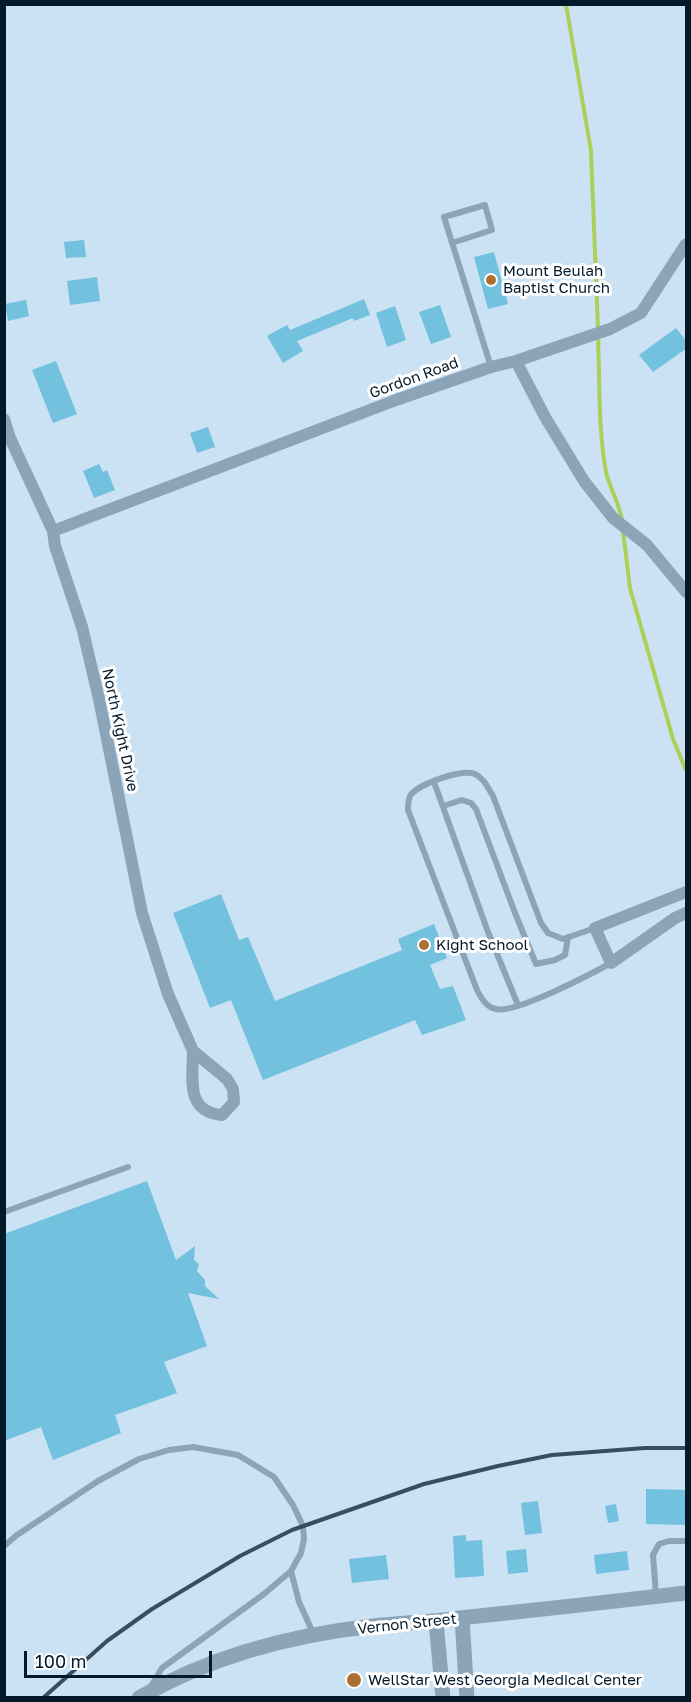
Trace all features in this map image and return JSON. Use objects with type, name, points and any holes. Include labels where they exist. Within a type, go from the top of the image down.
[{"type":"street","name":"Gordon Road","points":[[53,531],[396,400],[610,329],[641,313],[687,244]]},
{"type":"street","points":[[516,361],[545,417],[584,480],[613,518],[647,545],[687,592]]},
{"type":"street","name":"North Kight Drive","points":[[4,419],[10,438],[53,531],[55,546],[82,627],[142,913],[168,994],[193,1051],[193,1093],[201,1107],[212,1114],[222,1114],[234,1102],[233,1089],[227,1079],[193,1051]]},
{"type":"street","points":[[687,892],[595,928],[611,963],[675,918],[687,913]]},
{"type":"street","name":"Vernon Street","points":[[144,1695],[174,1679],[229,1657],[256,1648],[314,1635],[372,1626],[687,1593]]},
{"type":"street","points":[[462,1618],[467,1698]]},
{"type":"street","points":[[436,1621],[443,1698]]},
{"type":"lane","points":[[452,243],[492,230],[485,205],[444,217],[452,243],[491,367]]},
{"type":"lane","points":[[595,928],[563,939],[548,933],[541,923],[493,796],[485,783],[476,775],[465,772],[455,774],[417,789],[411,795],[408,810],[483,1000],[490,1007],[506,1010],[556,991],[611,963]]},
{"type":"lane","points":[[434,782],[488,932],[518,1005]]},
{"type":"lane","points":[[443,807],[462,800],[471,803],[476,809],[536,964],[555,960],[565,955],[568,937]]},
{"type":"lane","points":[[4,1212],[128,1167]]},
{"type":"lane","points":[[4,1546],[98,1481],[140,1459],[169,1450],[192,1447],[238,1455],[274,1477],[293,1505],[303,1526],[304,1539],[301,1552],[291,1571],[264,1594],[162,1668],[144,1695]]},
{"type":"lane","points":[[656,1597],[653,1555],[659,1544],[669,1541],[687,1541]]},
{"type":"lane","points":[[291,1571],[299,1602],[314,1635]]},
{"type":"building","points":[[84,240],[86,257],[66,258],[64,242]]},
{"type":"building","name":"Mount Beulah Baptist Church","points":[[494,252],[508,304],[488,309],[474,257]]},
{"type":"building","points":[[97,277],[100,301],[70,305],[67,281]]},
{"type":"building","points":[[364,299],[370,315],[354,321],[353,318],[297,341],[303,351],[283,363],[267,336],[287,325],[290,330]]},
{"type":"building","points":[[26,300],[29,316],[8,321],[5,304]]},
{"type":"building","points":[[440,305],[451,337],[431,344],[419,312]]},
{"type":"building","points":[[395,306],[406,340],[387,347],[376,313]]},
{"type":"building","points":[[676,328],[687,342],[687,348],[653,372],[639,355]]},
{"type":"building","points":[[56,361],[77,414],[53,423],[32,370]]},
{"type":"building","points":[[208,427],[215,447],[197,453],[190,433]]},
{"type":"building","points":[[99,464],[103,472],[107,470],[115,490],[94,498],[83,471]]},
{"type":"building","points":[[221,894],[239,940],[248,937],[275,1001],[402,950],[398,939],[434,924],[447,958],[430,965],[440,989],[453,986],[466,1020],[422,1035],[415,1020],[263,1080],[231,1000],[210,1008],[173,913]]},
{"type":"building","points":[[147,1181],[176,1260],[195,1246],[194,1260],[199,1264],[197,1271],[205,1280],[205,1286],[219,1299],[188,1293],[207,1346],[164,1362],[177,1393],[115,1415],[121,1433],[53,1460],[41,1427],[4,1441],[4,1234]]},
{"type":"building","points":[[646,1489],[687,1490],[687,1525],[646,1524]]},
{"type":"building","points":[[538,1501],[542,1533],[525,1535],[521,1503]]},
{"type":"building","points":[[616,1504],[619,1521],[608,1523],[605,1506]]},
{"type":"building","points":[[466,1535],[466,1541],[482,1540],[484,1576],[455,1578],[453,1536]]},
{"type":"building","points":[[526,1549],[528,1572],[508,1574],[506,1551]]},
{"type":"building","points":[[627,1551],[629,1570],[596,1574],[594,1555]]},
{"type":"building","points":[[386,1555],[389,1579],[352,1583],[349,1559]]},
{"type":"waterway","points":[[566,4],[591,151],[598,329]]},
{"type":"waterway","points":[[598,337],[603,455],[606,472],[622,521]]},
{"type":"waterway","points":[[623,531],[630,588],[673,739],[686,770]]},
{"type":"railway","points":[[43,1698],[107,1641],[152,1609],[240,1556],[292,1530],[424,1484],[498,1466],[552,1455],[645,1448],[686,1448]]},
{"type":"place","name":"Mount Beulah Baptist Church","points":[[491,280]]},
{"type":"place","name":"Kight School","points":[[424,945]]},
{"type":"place","name":"WellStar West Georgia Medical Center","points":[[354,1680]]}]
